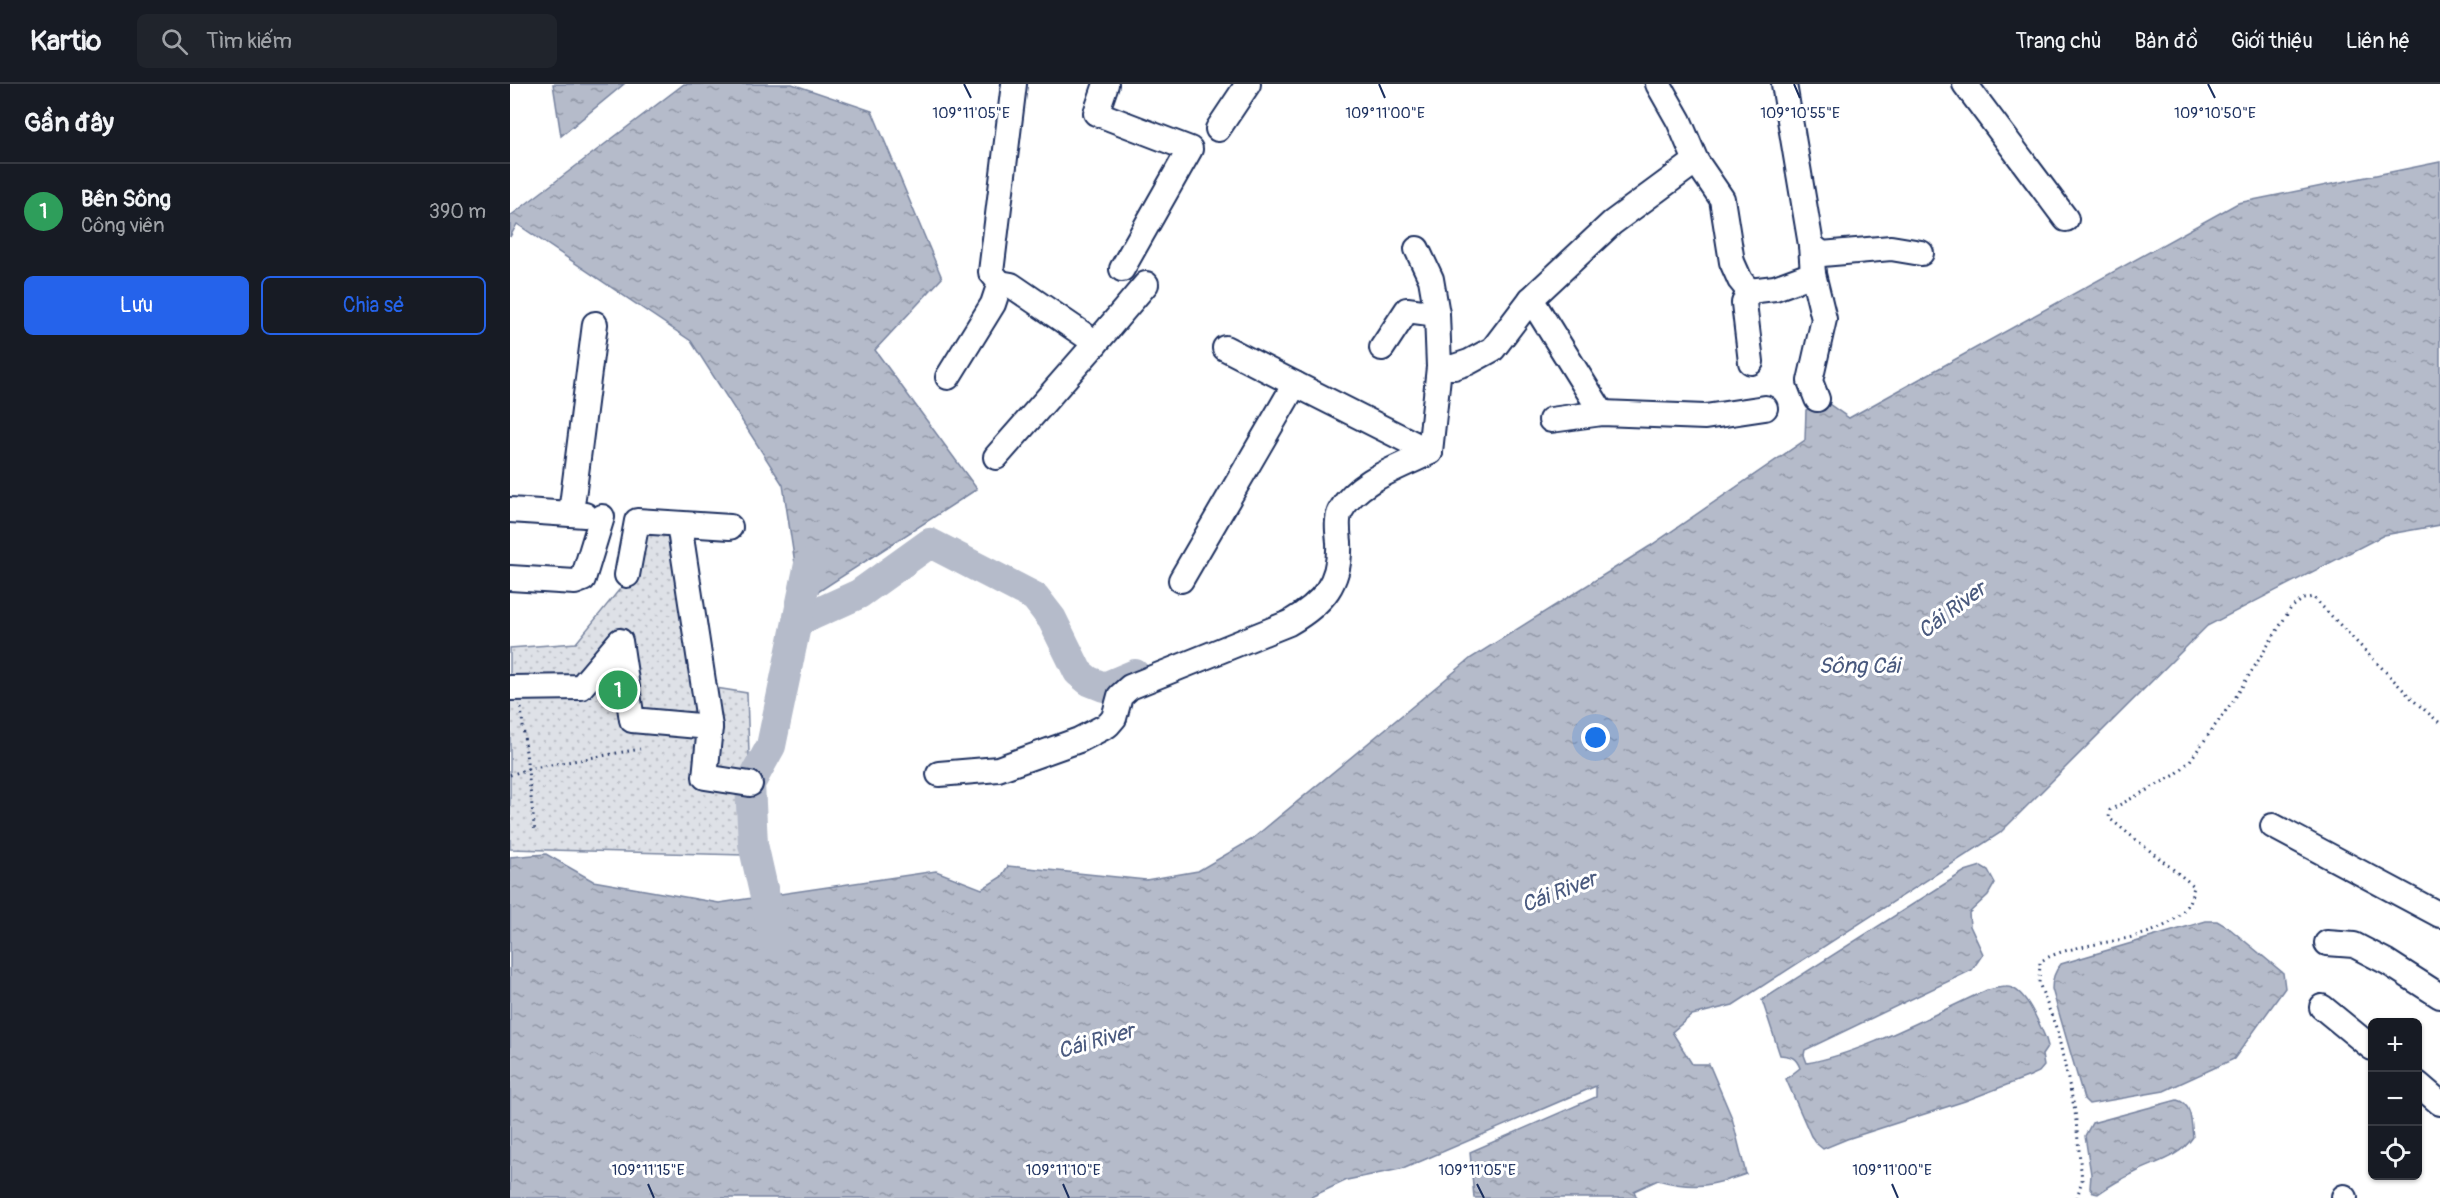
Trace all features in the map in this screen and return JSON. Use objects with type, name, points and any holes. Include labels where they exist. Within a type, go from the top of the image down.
[{"type":"street","points":[[1014,84],[991,272],[1000,283],[1011,285],[1096,343]]},
{"type":"street","points":[[1106,84],[1096,113],[1190,149],[1122,269]]},
{"type":"street","points":[[1218,129],[1248,84]]},
{"type":"street","points":[[1658,84],[1679,121],[1696,161],[1722,199],[1732,262],[1740,280],[1749,291]]},
{"type":"street","points":[[1784,84],[1811,245],[1813,274],[1824,319],[1810,381],[1817,399]]},
{"type":"street","points":[[1965,84],[2066,219]]},
{"type":"street","points":[[1439,367],[1454,367],[1484,356],[1503,338],[1531,299],[1612,224],[1696,161]]},
{"type":"street","points":[[1811,245],[1822,254],[1891,248],[1921,254]]},
{"type":"street","points":[[1417,249],[1431,279],[1437,314],[1439,367],[1430,452]]},
{"type":"street","points":[[1749,291],[1775,288],[1813,274]]},
{"type":"street","points":[[948,377],[993,304],[1000,283]]},
{"type":"street","points":[[996,457],[1146,284]]},
{"type":"street","points":[[1749,291],[1744,303],[1751,362]]},
{"type":"street","points":[[1531,299],[1602,413]]},
{"type":"street","points":[[1382,348],[1407,310],[1437,314]]},
{"type":"street","points":[[571,513],[595,324]]},
{"type":"street","points":[[1226,348],[1430,452]]},
{"type":"street","points":[[1181,580],[1295,384]]},
{"type":"street","points":[[1551,420],[1602,413],[1705,417],[1765,408]]},
{"type":"street","points":[[939,774],[998,769],[1079,740],[1108,725],[1114,718],[1120,696],[1130,687],[1289,623],[1310,610],[1330,585],[1338,568],[1339,512],[1347,501],[1384,474],[1430,452]]},
{"type":"street","points":[[510,510],[730,527]]},
{"type":"street","points":[[510,578],[575,582],[583,579],[602,517]]},
{"type":"street","points":[[627,575],[637,521]]},
{"type":"street","points":[[679,524],[710,726],[705,777],[750,784]]},
{"type":"street","points":[[514,688],[581,687],[620,641],[632,720],[710,726]]},
{"type":"street","points":[[2273,826],[2440,915]]},
{"type":"street","points":[[2327,943],[2354,945],[2387,962],[2440,996]]},
{"type":"street","points":[[2322,1007],[2368,1044]]},
{"type":"street","points":[[2422,1087],[2440,1103]]},
{"type":"path","points":[[2077,1198],[2082,1180],[2075,1112],[2057,1030],[2039,983],[2040,962],[2051,955],[2122,940],[2163,926],[2181,913],[2192,898],[2194,886],[2109,818],[2110,810],[2175,776],[2189,762],[2228,707],[2291,608],[2303,599],[2313,597],[2414,701],[2440,723]]},
{"type":"path","points":[[514,688],[528,769],[535,833]]},
{"type":"path","points":[[510,775],[528,769],[640,749]]},
{"type":"shaded area","points":[[640,525],[673,527],[697,685],[747,693],[750,784],[744,855],[510,849],[510,648],[576,643],[628,579]]},
{"type":"water","points":[[553,84],[624,84],[561,136]]},
{"type":"water","points":[[684,84],[792,84],[872,111],[942,278],[875,350],[977,489],[801,603],[783,485],[691,341],[517,224],[510,237],[510,216]]},
{"type":"water","name":"Sông Cái","points":[[2440,162],[2440,525],[2384,535],[2207,626],[2000,833],[1733,1005],[1692,1015],[1672,1032],[1692,1064],[1709,1064],[1732,1118],[1746,1174],[1723,1181],[1692,1186],[1658,1180],[1634,1191],[1637,1198],[1474,1198],[1470,1152],[1596,1097],[1596,1086],[1405,1168],[1347,1180],[1309,1198],[510,1198],[510,857],[546,854],[593,881],[719,903],[936,871],[982,889],[1001,877],[1008,866],[1146,880],[1198,871],[1251,840],[1471,658],[1650,546],[1805,440],[1806,410],[1823,400],[1849,418],[2238,203]]},
{"type":"water","points":[[1981,866],[1988,870],[1995,883],[1988,895],[1969,913],[1970,926],[1983,954],[1972,970],[1805,1050],[1804,1055],[1807,1063],[1852,1051],[1987,990],[2006,987],[2013,988],[2025,999],[2035,1016],[2048,1046],[2042,1055],[2044,1066],[2039,1072],[2030,1076],[1965,1101],[1823,1149],[1811,1136],[1786,1079],[1800,1068],[1793,1058],[1780,1055],[1762,1000],[1965,871]]},
{"type":"water","points":[[2206,921],[2217,921],[2229,928],[2283,973],[2285,988],[2234,1059],[2164,1091],[2089,1104],[2084,1099],[2052,989],[2057,970],[2061,964]]},
{"type":"water","points":[[2177,1100],[2189,1110],[2193,1137],[2187,1144],[2166,1159],[2124,1178],[2098,1194],[2094,1193],[2090,1188],[2091,1174],[2085,1136],[2092,1123]]},
{"type":"waterway","points":[[797,622],[859,594],[930,543],[1035,597],[1052,619],[1078,672],[1089,681],[1104,687],[1135,674]]},
{"type":"waterway","points":[[774,937],[753,844],[750,784],[771,746],[809,564]]},
{"type":"place","name":"Bên Sông","points":[[618,690]]},
{"type":"water label","name":"Cái River","points":[[1952,610]]},
{"type":"water label","name":"Cái River","points":[[1559,892]]},
{"type":"water label","name":"Cái River","points":[[1096,1041]]}]
